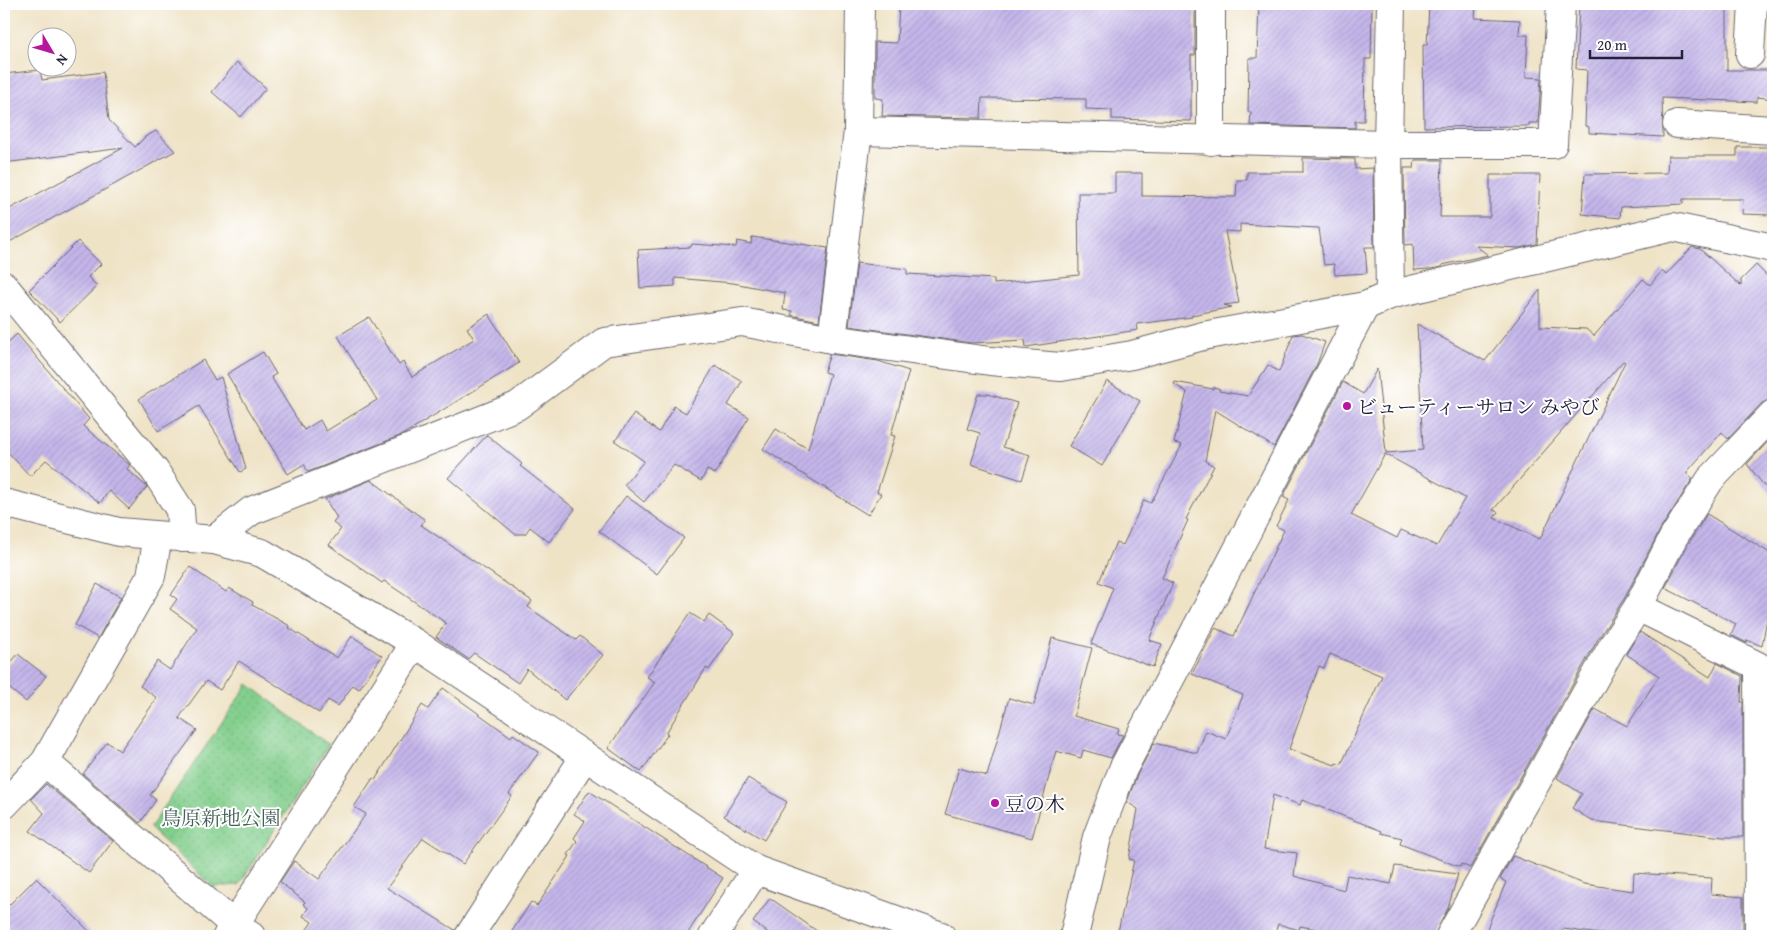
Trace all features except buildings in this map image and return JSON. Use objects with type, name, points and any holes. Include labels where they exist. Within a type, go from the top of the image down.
[{"type":"street","points":[[832,339],[858,131],[860,4]]},
{"type":"street","points":[[1211,4],[1211,141]]},
{"type":"street","points":[[1390,295],[1388,144],[1391,4]]},
{"type":"street","points":[[858,131],[1211,141],[1553,144],[1561,4]]},
{"type":"street","points":[[1750,54],[1753,4]]},
{"type":"street","points":[[1677,124],[1773,130]]},
{"type":"street","points":[[214,540],[251,511],[517,406],[604,342],[742,322],[832,339],[990,361],[1061,367],[1132,355],[1203,336],[1365,306],[1390,295],[1673,228],[1773,248]]},
{"type":"street","points":[[4,286],[155,471],[180,510],[170,537],[151,576],[45,762],[4,805]]},
{"type":"street","points":[[1074,936],[1097,837],[1123,769],[1365,306]]},
{"type":"street","points":[[1450,936],[1612,648],[1638,607],[1673,538],[1710,480],[1773,414]]},
{"type":"street","points":[[4,503],[119,532],[214,540],[262,553],[415,643],[756,870],[941,936]]},
{"type":"street","points":[[1638,607],[1758,666],[1759,936]]},
{"type":"street","points":[[45,762],[237,933],[415,643]]},
{"type":"street","points":[[469,936],[585,756]]},
{"type":"street","points":[[713,936],[756,870]]},
{"type":"green space","name":"鳥原新地公園","points":[[248,684],[329,745],[239,885],[213,887],[150,828]]},
{"type":"place","name":"ビューティーサロン みやび","points":[[1347,406]]},
{"type":"place","name":"豆の木","points":[[995,803]]}]
